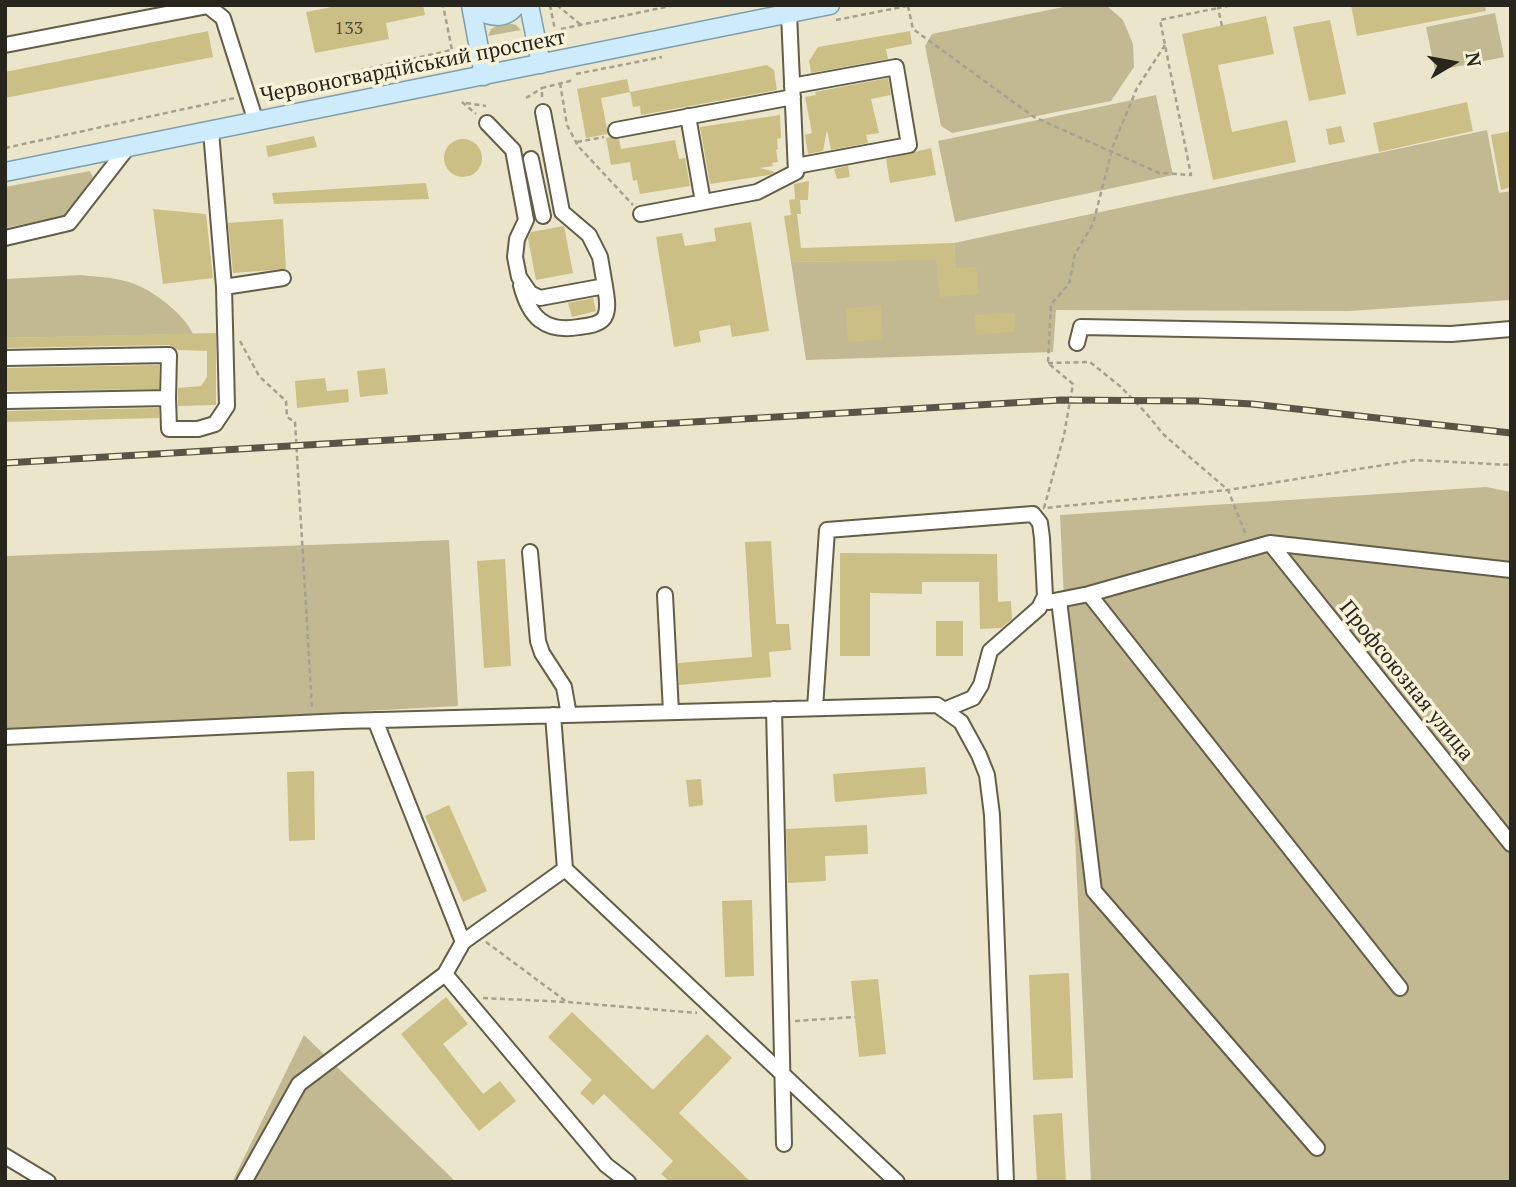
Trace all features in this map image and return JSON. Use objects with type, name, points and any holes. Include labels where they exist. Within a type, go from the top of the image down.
[{"type":"main road","points":[[471,5],[484,76]]},
{"type":"main road","points":[[477,5],[484,13],[495,16],[506,14],[516,5]]},
{"type":"main road","points":[[529,5],[541,64]]},
{"type":"main road","name":"Червоногвардійський проспект","points":[[5,172],[830,5]]},
{"type":"lane","points":[[5,45],[146,12],[208,6],[223,18],[256,122]]},
{"type":"lane","points":[[641,214],[757,192],[796,172],[789,14]]},
{"type":"lane","points":[[617,130],[895,67],[909,145],[796,166]]},
{"type":"lane","points":[[513,150],[526,220],[517,239],[515,257],[525,300],[532,312],[549,326],[562,330],[592,325],[603,319],[607,309],[600,257],[589,235],[562,212],[543,111]]},
{"type":"lane","points":[[688,116],[703,202]]},
{"type":"lane","points":[[487,123],[520,157],[531,159],[550,146]]},
{"type":"lane","points":[[5,358],[169,355],[169,429],[198,429],[215,424],[227,406],[224,287],[211,131]]},
{"type":"lane","points":[[5,238],[69,223],[128,147]]},
{"type":"lane","points":[[531,159],[543,216]]},
{"type":"lane","points":[[526,220],[562,212]]},
{"type":"lane","points":[[519,277],[530,293],[540,298],[605,286]]},
{"type":"lane","points":[[224,287],[284,278]]},
{"type":"lane","points":[[1077,343],[1081,327],[1451,334],[1511,329]]},
{"type":"lane","points":[[5,401],[168,398]]},
{"type":"lane","points":[[815,708],[827,530],[1039,511],[1045,596],[1027,621],[990,651],[981,685],[973,698],[944,709]]},
{"type":"lane","points":[[1041,604],[1089,594],[1270,543],[1511,570]]},
{"type":"lane","name":"Профсоюзная улица","points":[[1270,543],[1511,844]]},
{"type":"lane","points":[[530,552],[538,641],[542,653],[565,687],[569,715]]},
{"type":"lane","points":[[665,594],[671,712]]},
{"type":"lane","points":[[1089,594],[1400,988]]},
{"type":"lane","points":[[1059,600],[1094,891],[1317,1148]]},
{"type":"lane","points":[[5,737],[374,720],[937,705],[961,722],[987,775],[992,815],[1006,1182]]},
{"type":"lane","points":[[774,709],[784,1144]]},
{"type":"lane","points":[[553,715],[565,869],[897,1182]]},
{"type":"lane","points":[[374,720],[469,938]]},
{"type":"lane","points":[[244,1182],[299,1084],[445,974],[469,938],[565,869]]},
{"type":"lane","points":[[445,974],[606,1165],[628,1182]]},
{"type":"lane","points":[[5,1156],[48,1182]]},
{"type":"path","points":[[5,148],[452,50],[443,5]]},
{"type":"path","points":[[550,5],[555,30]]},
{"type":"path","points":[[557,5],[581,25]]},
{"type":"path","points":[[561,29],[675,5]]},
{"type":"path","points":[[912,5],[908,6],[913,29],[1034,117],[1159,173],[1191,175],[1160,20],[1233,5]]},
{"type":"path","points":[[1218,7],[1222,26]]},
{"type":"path","points":[[526,98],[542,88],[574,80]]},
{"type":"path","points":[[560,83],[567,125],[577,142],[641,214]]},
{"type":"path","points":[[542,88],[543,111]]},
{"type":"path","points":[[486,106],[462,102],[487,123]]},
{"type":"path","points":[[577,142],[617,135],[617,130]]},
{"type":"path","points":[[237,332],[240,343],[260,376],[286,401],[287,417],[295,422],[313,723]]},
{"type":"path","points":[[1048,363],[1090,362],[1121,387],[1164,435],[1228,490],[1252,548]]},
{"type":"path","points":[[1228,490],[1415,460],[1511,465]]},
{"type":"path","points":[[469,938],[567,1002]]},
{"type":"path","points":[[465,997],[567,1002],[720,1015]]},
{"type":"path","points":[[781,1022],[855,1017]]},
{"type":"shaded area","points":[[1073,5],[1107,6],[1123,20],[1133,44],[1134,67],[1111,101],[952,133],[941,126],[925,46],[932,34]]},
{"type":"shaded area","points":[[1495,13],[1504,57],[1435,71],[1426,27]]},
{"type":"shaded area","points":[[503,22],[516,25],[521,30],[488,36],[491,29]]},
{"type":"shaded area","points":[[522,41],[516,50],[508,54],[499,53],[490,47]]},
{"type":"shaded area","points":[[1156,95],[1173,175],[955,222],[938,141]]},
{"type":"shaded area","points":[[1487,130],[1499,193],[1511,191],[1511,300],[1349,311],[1056,310],[1053,352],[806,360],[791,262],[955,259],[954,243]]},
{"type":"shaded area","points":[[90,171],[93,177],[65,216],[5,228],[5,187]]},
{"type":"shaded area","points":[[81,275],[120,280],[144,288],[173,309],[193,334],[5,338],[5,279]]},
{"type":"shaded area","points":[[1486,487],[1511,492],[1511,1182],[1091,1182],[1060,515]]},
{"type":"shaded area","points":[[449,540],[458,706],[5,730],[5,556]]},
{"type":"shaded area","points":[[304,1035],[456,1182],[232,1182]]},
{"type":"building","points":[[342,5],[423,5],[425,15],[386,23],[389,39],[315,53],[306,12]]},
{"type":"building","points":[[1351,5],[1485,5],[1486,11],[1357,36]]},
{"type":"building","points":[[1266,16],[1274,54],[1218,65],[1232,132],[1287,120],[1296,162],[1213,180],[1182,34]]},
{"type":"building","points":[[1330,20],[1346,94],[1309,101],[1293,27]]},
{"type":"building","points":[[208,31],[213,57],[5,98],[5,72]]},
{"type":"building","points":[[910,31],[912,44],[886,49],[888,59],[811,73],[809,61],[818,47]]},
{"type":"building","points":[[767,65],[774,70],[777,90],[641,115],[640,106],[633,107],[630,92]]},
{"type":"building","points":[[888,78],[891,95],[871,99],[879,133],[866,135],[868,143],[831,150],[827,130],[823,151],[808,154],[805,135],[812,133],[805,97],[816,95],[815,92]]},
{"type":"building","points":[[627,79],[630,92],[601,98],[608,134],[586,138],[577,89]]},
{"type":"building","points":[[1467,102],[1473,131],[1379,152],[1373,123]]},
{"type":"building","points":[[780,115],[781,138],[777,139],[776,150],[778,162],[772,163],[773,166],[760,168],[775,172],[710,184],[700,127]]},
{"type":"building","points":[[1341,126],[1345,142],[1329,145],[1326,129]]},
{"type":"building","points":[[1511,131],[1511,187],[1501,190],[1491,135]]},
{"type":"building","points":[[314,136],[317,147],[268,157],[266,146]]},
{"type":"building","points":[[606,138],[619,139],[621,149],[675,140],[679,159],[685,158],[690,186],[640,194],[637,180],[633,181],[630,162],[611,165]]},
{"type":"building","points":[[463,139],[476,145],[482,158],[476,171],[463,177],[450,171],[444,158],[450,145]]},
{"type":"building","points":[[931,148],[936,175],[890,183],[886,159]]},
{"type":"building","points":[[848,166],[850,177],[837,179],[834,169]]},
{"type":"building","points":[[809,181],[808,200],[800,200],[801,214],[797,214],[801,248],[954,243],[956,268],[976,267],[979,294],[940,297],[936,260],[791,262],[784,216],[791,215],[789,200],[795,199],[794,184]]},
{"type":"building","points":[[426,183],[429,199],[274,204],[272,193]]},
{"type":"building","points":[[153,209],[206,214],[213,278],[163,284]]},
{"type":"building","points":[[283,219],[286,269],[233,273],[228,223]]},
{"type":"building","points":[[751,222],[769,331],[732,337],[730,325],[699,331],[701,342],[674,347],[656,237],[682,233],[685,246],[716,241],[714,228]]},
{"type":"building","points":[[564,226],[573,273],[536,280],[528,238],[531,232]]},
{"type":"building","points":[[593,298],[596,311],[572,317],[568,303]]},
{"type":"building","points":[[881,306],[883,339],[848,342],[846,308]]},
{"type":"building","points":[[1014,313],[1015,332],[976,334],[975,315]]},
{"type":"building","points":[[216,333],[216,405],[178,406],[178,388],[201,386],[207,377],[207,351],[177,350],[169,345],[5,348],[5,338]]},
{"type":"building","points":[[159,365],[159,389],[5,391],[5,368]]},
{"type":"building","points":[[385,368],[388,394],[360,397],[357,371]]},
{"type":"building","points":[[325,378],[327,391],[348,389],[349,402],[297,408],[295,381]]},
{"type":"building","points":[[159,408],[159,418],[5,422],[5,411]]},
{"type":"building","points":[[771,541],[776,624],[789,624],[791,650],[769,652],[771,677],[679,685],[678,663],[752,657],[745,542]]},
{"type":"building","points":[[840,553],[997,554],[998,602],[1011,601],[1012,619],[1001,628],[980,629],[979,582],[922,582],[922,594],[870,593],[870,656],[840,656]]},
{"type":"building","points":[[505,559],[511,666],[484,668],[477,561]]},
{"type":"building","points":[[936,621],[963,621],[963,656],[936,656]]},
{"type":"building","points":[[925,767],[927,794],[835,802],[833,774]]},
{"type":"building","points":[[314,771],[315,840],[289,841],[287,772]]},
{"type":"building","points":[[701,779],[703,805],[689,807],[686,780]]},
{"type":"building","points":[[449,805],[487,891],[463,902],[425,816]]},
{"type":"building","points":[[867,825],[868,854],[825,856],[826,881],[788,883],[786,829]]},
{"type":"building","points":[[752,900],[754,976],[725,977],[722,901]]},
{"type":"building","points":[[1069,973],[1073,1078],[1033,1080],[1029,975]]},
{"type":"building","points":[[878,979],[886,1054],[859,1057],[851,981]]},
{"type":"building","points":[[446,997],[468,1024],[443,1044],[483,1094],[500,1081],[516,1101],[479,1131],[401,1034]]},
{"type":"building","points":[[572,1012],[653,1090],[707,1034],[732,1058],[679,1113],[751,1182],[670,1182],[661,1174],[673,1161],[604,1094],[593,1105],[580,1093],[592,1080],[548,1037]]},
{"type":"building","points":[[1062,1113],[1066,1182],[1037,1182],[1033,1115]]},
{"type":"railway","points":[[5,463],[1061,400],[1252,404],[1511,433]]}]
